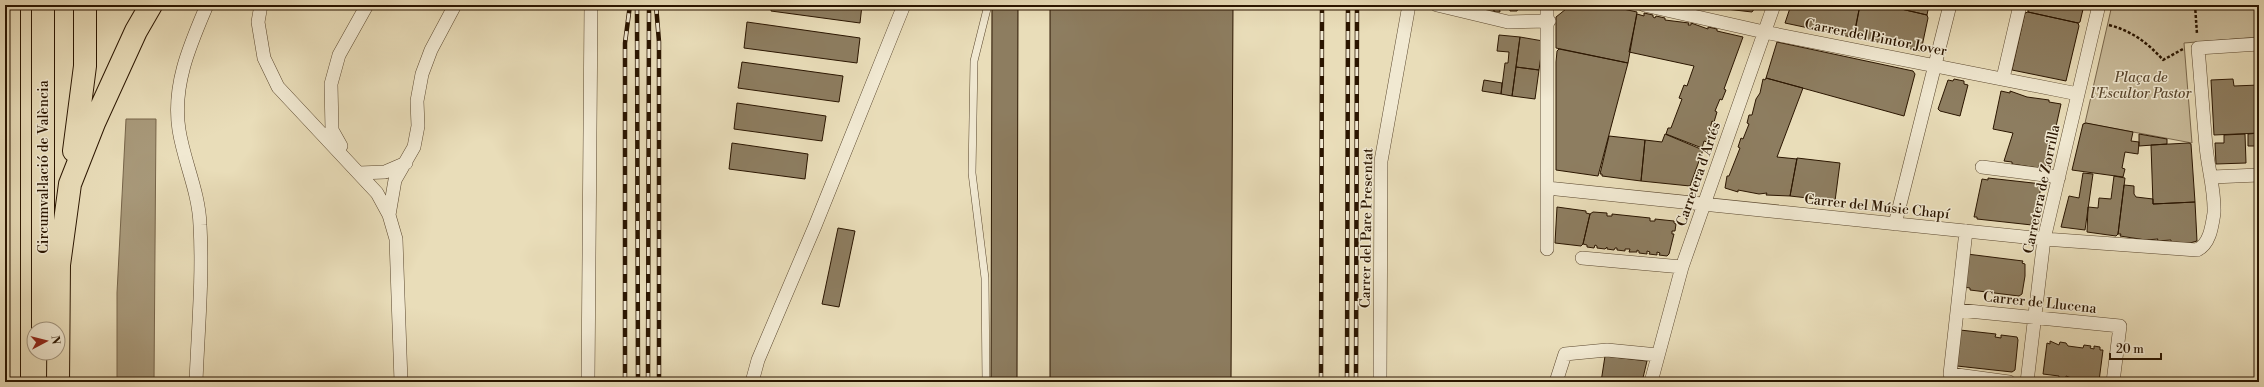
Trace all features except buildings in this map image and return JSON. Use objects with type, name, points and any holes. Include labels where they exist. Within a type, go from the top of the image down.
[{"type":"highway","points":[[8,5],[9,382]]},
{"type":"highway","name":"Circumval·lació de València","points":[[43,5],[43,321]]},
{"type":"highway","points":[[58,382],[59,265],[85,66],[85,5]]},
{"type":"highway","points":[[70,184],[94,123],[136,31],[151,5]]},
{"type":"highway","points":[[43,361],[43,382]]},
{"type":"street","points":[[196,382],[200,224],[196,191],[179,130],[178,92],[184,60],[207,5]]},
{"type":"street","points":[[261,5],[258,22],[264,58],[278,87],[377,193],[388,215],[396,239],[401,382]]},
{"type":"street","points":[[356,169],[332,130],[331,84],[339,56],[367,5]]},
{"type":"street","points":[[388,215],[395,180],[414,147],[418,126],[417,102],[422,74],[431,50],[455,5]]},
{"type":"street","points":[[588,382],[591,5]]},
{"type":"street","points":[[752,382],[758,360],[815,226],[904,5]]},
{"type":"street","name":"Carrer del Pare Presentat","points":[[1380,382],[1381,161],[1409,5]]},
{"type":"street","points":[[1437,5],[1508,22],[1549,21]]},
{"type":"street","points":[[1547,249],[1548,5]]},
{"type":"street","name":"Carrer del Pintor Jover","points":[[1644,5],[1764,32],[2078,94]]},
{"type":"street","name":"Carretera d'Artés","points":[[1651,382],[1682,267],[1774,5]]},
{"type":"street","points":[[1895,224],[1950,5]]},
{"type":"street","points":[[2003,78],[2020,5]]},
{"type":"street","name":"Carretera de Zorrilla","points":[[2027,382],[2044,239],[2099,5]]},
{"type":"street","points":[[2259,44],[2198,48],[2206,146],[2212,177],[2259,175]]},
{"type":"street","points":[[356,169],[385,172],[406,163]]},
{"type":"street","points":[[1982,167],[2059,177]]},
{"type":"street","name":"Carrer del Músic Chapí","points":[[1547,188],[2044,239],[2197,250],[2203,248],[2210,235],[2214,212],[2212,177]]},
{"type":"street","points":[[1966,231],[1950,374],[2009,382]]},
{"type":"street","points":[[1582,258],[1682,267]]},
{"type":"street","name":"Carrer de Llucena","points":[[1958,310],[2120,326],[2113,382]]},
{"type":"street","points":[[1556,382],[1565,354],[1607,350],[1658,355]]},
{"type":"lane","points":[[986,382],[985,278],[972,173],[974,62],[988,5]]},
{"type":"path","points":[[2104,24],[2121,28],[2137,36],[2150,45],[2164,60],[2180,50],[2198,48],[2195,5]]},
{"type":"green space","name":"Plaça de l'Escultor Pastor","points":[[2112,5],[2259,5],[2259,37],[2184,43],[2192,143],[2085,123]]},
{"type":"shaded area","points":[[126,119],[156,119],[154,382],[117,382],[117,293]]},
{"type":"railway","points":[[625,382],[625,43],[630,5]]},
{"type":"railway","points":[[637,5],[638,382]]},
{"type":"railway","points":[[648,382],[649,5]]},
{"type":"railway","points":[[656,5],[659,42],[659,382]]},
{"type":"railway","points":[[1321,382],[1322,5]]},
{"type":"railway","points":[[1347,382],[1348,5]]},
{"type":"railway","points":[[1356,382],[1357,5]]}]
